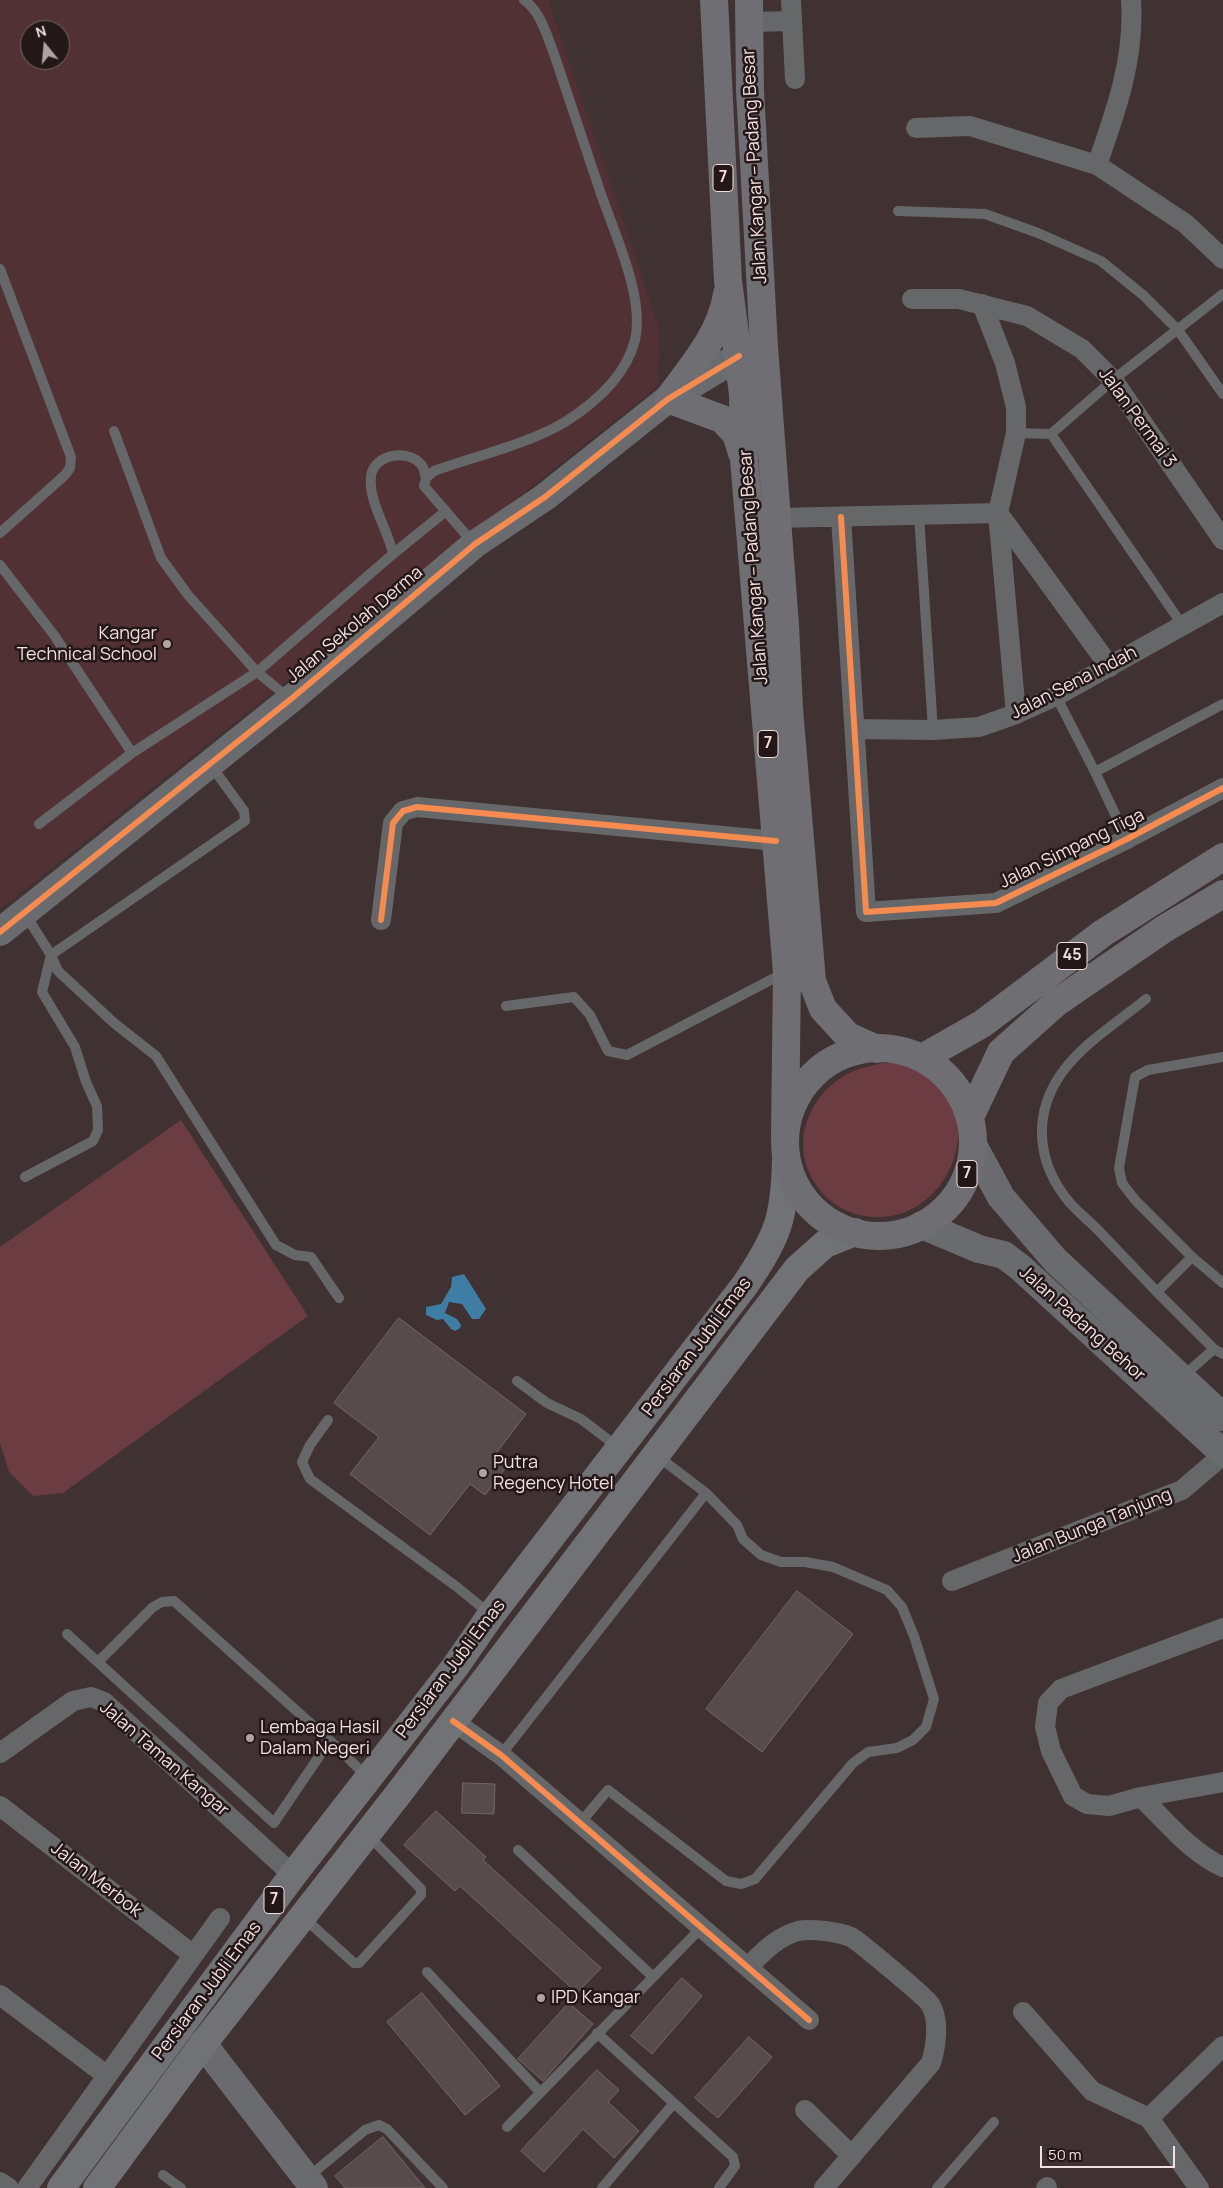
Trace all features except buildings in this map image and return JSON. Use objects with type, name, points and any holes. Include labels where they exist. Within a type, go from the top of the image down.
[{"type":"highway","name":"Jalan Kangar – Padang Besar","points":[[712,1],[728,281],[743,394],[744,460],[787,972],[785,1146]]},
{"type":"highway","name":"Jalan Kangar – Padang Besar","points":[[749,11],[750,90],[762,308],[785,625],[788,709],[812,980],[823,1009],[848,1036],[877,1049]]},
{"type":"highway","points":[[728,281],[724,309],[719,323],[705,348],[668,399],[722,419],[736,434],[744,460]]},
{"type":"highway","points":[[762,308],[750,338],[739,356],[749,361],[769,399]]},
{"type":"highway","name":"45","points":[[922,1058],[982,1024],[1103,933],[1223,856]]},
{"type":"highway","name":"45","points":[[970,1117],[1001,1052],[1028,1027],[1056,1003],[1131,951],[1223,894]]},
{"type":"highway","name":"7","points":[[863,1049],[877,1049],[893,1049],[922,1058],[938,1068],[952,1082],[963,1099],[970,1117],[973,1145],[971,1161],[958,1191],[948,1205],[922,1224],[896,1234],[883,1235],[856,1232],[838,1226],[810,1206],[791,1176],[785,1146],[794,1102],[802,1088],[818,1070],[839,1056],[863,1049]]},
{"type":"main road","name":"Persiaran Jubli Emas","points":[[61,2188],[293,1875],[455,1667],[491,1616],[721,1318],[767,1252],[774,1240],[783,1210],[785,1146]]},
{"type":"main road","name":"Persiaran Jubli Emas","points":[[97,2188],[203,2044],[367,1835],[796,1269],[825,1244],[856,1232]]},
{"type":"main road","points":[[491,1616],[518,1635]]},
{"type":"street","points":[[790,0],[795,80]]},
{"type":"street","points":[[1097,165],[1117,108],[1129,57],[1131,0]]},
{"type":"street","points":[[749,11],[792,22]]},
{"type":"street","points":[[916,128],[970,126],[1097,165],[1186,224],[1223,259]]},
{"type":"street","name":"Jalan Permai 3","points":[[912,299],[959,298],[1027,316],[1082,349],[1113,380],[1223,540]]},
{"type":"street","points":[[982,304],[1005,363],[1016,407],[1016,434],[998,513],[1016,714]]},
{"type":"street","name":"Jalan Sekolah Derma","points":[[0,932],[290,699],[475,544],[545,497],[668,399],[739,356]]},
{"type":"street","points":[[777,518],[998,513]]},
{"type":"street","points":[[998,513],[1110,667]]},
{"type":"street","points":[[841,517],[855,729]]},
{"type":"street","name":"Jalan Sena Indah","points":[[855,729],[932,730],[979,727],[1016,714],[1056,696],[1223,603]]},
{"type":"street","name":"Jalan Simpang Tiga","points":[[855,729],[866,912],[996,903],[1127,839],[1223,788]]},
{"type":"street","points":[[381,920],[393,823],[403,811],[417,807],[776,842]]},
{"type":"street","name":"Jalan Padang Behor","points":[[973,1145],[1002,1197],[1055,1260],[1223,1417]]},
{"type":"street","name":"Jalan Padang Behor","points":[[922,1224],[979,1249],[1004,1255],[1021,1268],[1223,1454]]},
{"type":"street","name":"Jalan Bunga Tanjung","points":[[952,1581],[1182,1490],[1223,1454]]},
{"type":"street","points":[[1223,1628],[1062,1689],[1048,1703],[1045,1727],[1049,1743],[1073,1796],[1086,1804],[1109,1806],[1141,1797],[1223,1782]]},
{"type":"street","name":"Jalan Taman Kangar","points":[[0,1753],[73,1701],[91,1697],[104,1702],[293,1875]]},
{"type":"street","points":[[453,1721],[500,1755],[701,1928],[749,1966],[809,2020]]},
{"type":"street","points":[[1141,1797],[1191,1845],[1212,1862],[1223,1867]]},
{"type":"street","name":"Jalan Merbok","points":[[0,1806],[192,1954]]},
{"type":"street","points":[[27,2188],[192,1954],[220,1918]]},
{"type":"street","points":[[749,1966],[775,1941],[800,1931],[834,1932],[852,1938],[930,2004],[935,2022],[936,2045],[931,2063],[824,2188]]},
{"type":"street","points":[[0,1995],[106,2075]]},
{"type":"street","points":[[1023,2012],[1092,2091],[1149,2118],[1199,2188]]},
{"type":"street","points":[[203,2044],[310,2183]]},
{"type":"street","points":[[1149,2118],[1223,2046]]},
{"type":"street","points":[[805,2110],[852,2156]]},
{"type":"street","points":[[0,2182],[9,2188]]},
{"type":"lane","points":[[426,478],[434,471],[529,438],[564,423],[589,405],[612,382],[628,360],[635,340],[638,320],[624,265],[553,50],[541,21],[531,5],[524,0]]},
{"type":"lane","points":[[898,211],[985,214],[1038,233],[1101,262],[1143,295],[1178,330],[1223,394]]},
{"type":"lane","points":[[0,269],[71,457],[70,468],[65,475],[0,533]]},
{"type":"lane","points":[[1016,434],[1051,434],[1113,380],[1223,294]]},
{"type":"lane","points":[[114,431],[161,558],[188,595],[258,672],[290,699]]},
{"type":"lane","points":[[1051,434],[1183,626]]},
{"type":"lane","points":[[394,554],[371,486],[371,474],[376,464],[391,455],[408,455],[422,466],[426,478],[424,486],[475,544]]},
{"type":"lane","points":[[39,824],[132,753],[258,672],[446,511]]},
{"type":"lane","points":[[919,515],[932,730]]},
{"type":"lane","points":[[0,566],[54,635],[132,753]]},
{"type":"lane","points":[[1056,696],[1127,839]]},
{"type":"lane","points":[[1095,772],[1223,704]]},
{"type":"lane","points":[[25,1177],[93,1140],[98,1130],[97,1106],[86,1082],[75,1047],[42,992],[51,955],[245,821],[241,807],[209,764]]},
{"type":"lane","points":[[24,913],[51,955],[58,970],[114,1024],[156,1056],[276,1244],[295,1255],[311,1257],[339,1298]]},
{"type":"lane","points":[[506,1006],[574,997],[590,1015],[608,1051],[626,1055],[787,972]]},
{"type":"lane","points":[[1146,999],[1080,1053],[1061,1073],[1050,1092],[1041,1118],[1041,1136],[1046,1160],[1057,1185],[1070,1203],[1218,1352],[1181,1378]]},
{"type":"lane","points":[[1223,1057],[1148,1070],[1135,1076],[1119,1168],[1122,1183],[1136,1201],[1192,1257],[1223,1283]]},
{"type":"lane","points":[[1157,1292],[1192,1257]]},
{"type":"lane","points":[[517,1381],[547,1403],[581,1419],[620,1449]]},
{"type":"lane","points":[[328,1420],[310,1445],[302,1462],[310,1478],[422,1561],[491,1616]]},
{"type":"lane","points":[[580,1823],[608,1790],[726,1881],[741,1884],[755,1879],[853,1763],[868,1752],[897,1748],[913,1740],[926,1727],[934,1699],[905,1614],[888,1590],[833,1567],[805,1562],[781,1562],[762,1555],[744,1539],[737,1525],[706,1493],[655,1455]]},
{"type":"lane","points":[[500,1755],[706,1493]]},
{"type":"lane","points":[[98,1662],[153,1607],[162,1602],[174,1601],[338,1748],[368,1778]]},
{"type":"lane","points":[[67,1634],[274,1822],[322,1752],[338,1748]]},
{"type":"lane","points":[[303,1917],[354,1964],[360,1963],[421,1895],[421,1889],[367,1835]]},
{"type":"lane","points":[[518,1850],[652,1976]]},
{"type":"lane","points":[[507,2127],[597,2032],[701,1928]]},
{"type":"lane","points":[[427,1972],[540,2092]]},
{"type":"lane","points":[[597,2032],[733,2156],[735,2166],[719,2188]]},
{"type":"lane","points":[[602,2188],[674,2103]]},
{"type":"lane","points":[[937,2188],[994,2122]]},
{"type":"lane","points":[[310,2183],[365,2130],[378,2125],[387,2128],[443,2188]]},
{"type":"lane","points":[[163,2175],[181,2188]]},
{"type":"shaded area","name":"Kangar Technical School","points":[[0,0],[551,0],[549,2],[660,330],[658,386],[0,909]]},
{"type":"shaded area","points":[[883,1063],[910,1065],[922,1070],[936,1080],[950,1099],[957,1120],[958,1143],[952,1165],[941,1184],[925,1201],[905,1212],[882,1217],[869,1217],[857,1215],[840,1207],[821,1191],[811,1176],[805,1160],[803,1144],[805,1127],[811,1111],[821,1096],[835,1082],[846,1075]]},
{"type":"shaded area","points":[[181,1120],[308,1316],[63,1493],[33,1496],[9,1472],[0,1443],[0,1247]]},
{"type":"water","points":[[464,1274],[486,1309],[479,1319],[472,1319],[462,1304],[449,1302],[445,1313],[457,1319],[461,1325],[455,1331],[443,1319],[437,1320],[426,1315],[426,1307],[441,1304],[451,1287],[452,1277]]},
{"type":"cycle path","points":[[0,932],[291,699],[475,544],[545,497],[668,399],[739,356]]},
{"type":"cycle path","points":[[841,517],[866,912],[996,903],[1127,839],[1223,788]]},
{"type":"cycle path","points":[[381,920],[393,823],[403,811],[417,807],[776,841]]},
{"type":"cycle path","points":[[453,1721],[501,1755],[809,2020]]},
{"type":"place","name":"Kangar Technical School","points":[[167,644]]},
{"type":"place","name":"Putra Regency Hotel","points":[[483,1473]]},
{"type":"place","name":"Lembaga Hasil Dalam Negeri","points":[[250,1738]]},
{"type":"place","name":"IPD Kangar","points":[[541,1998]]}]
